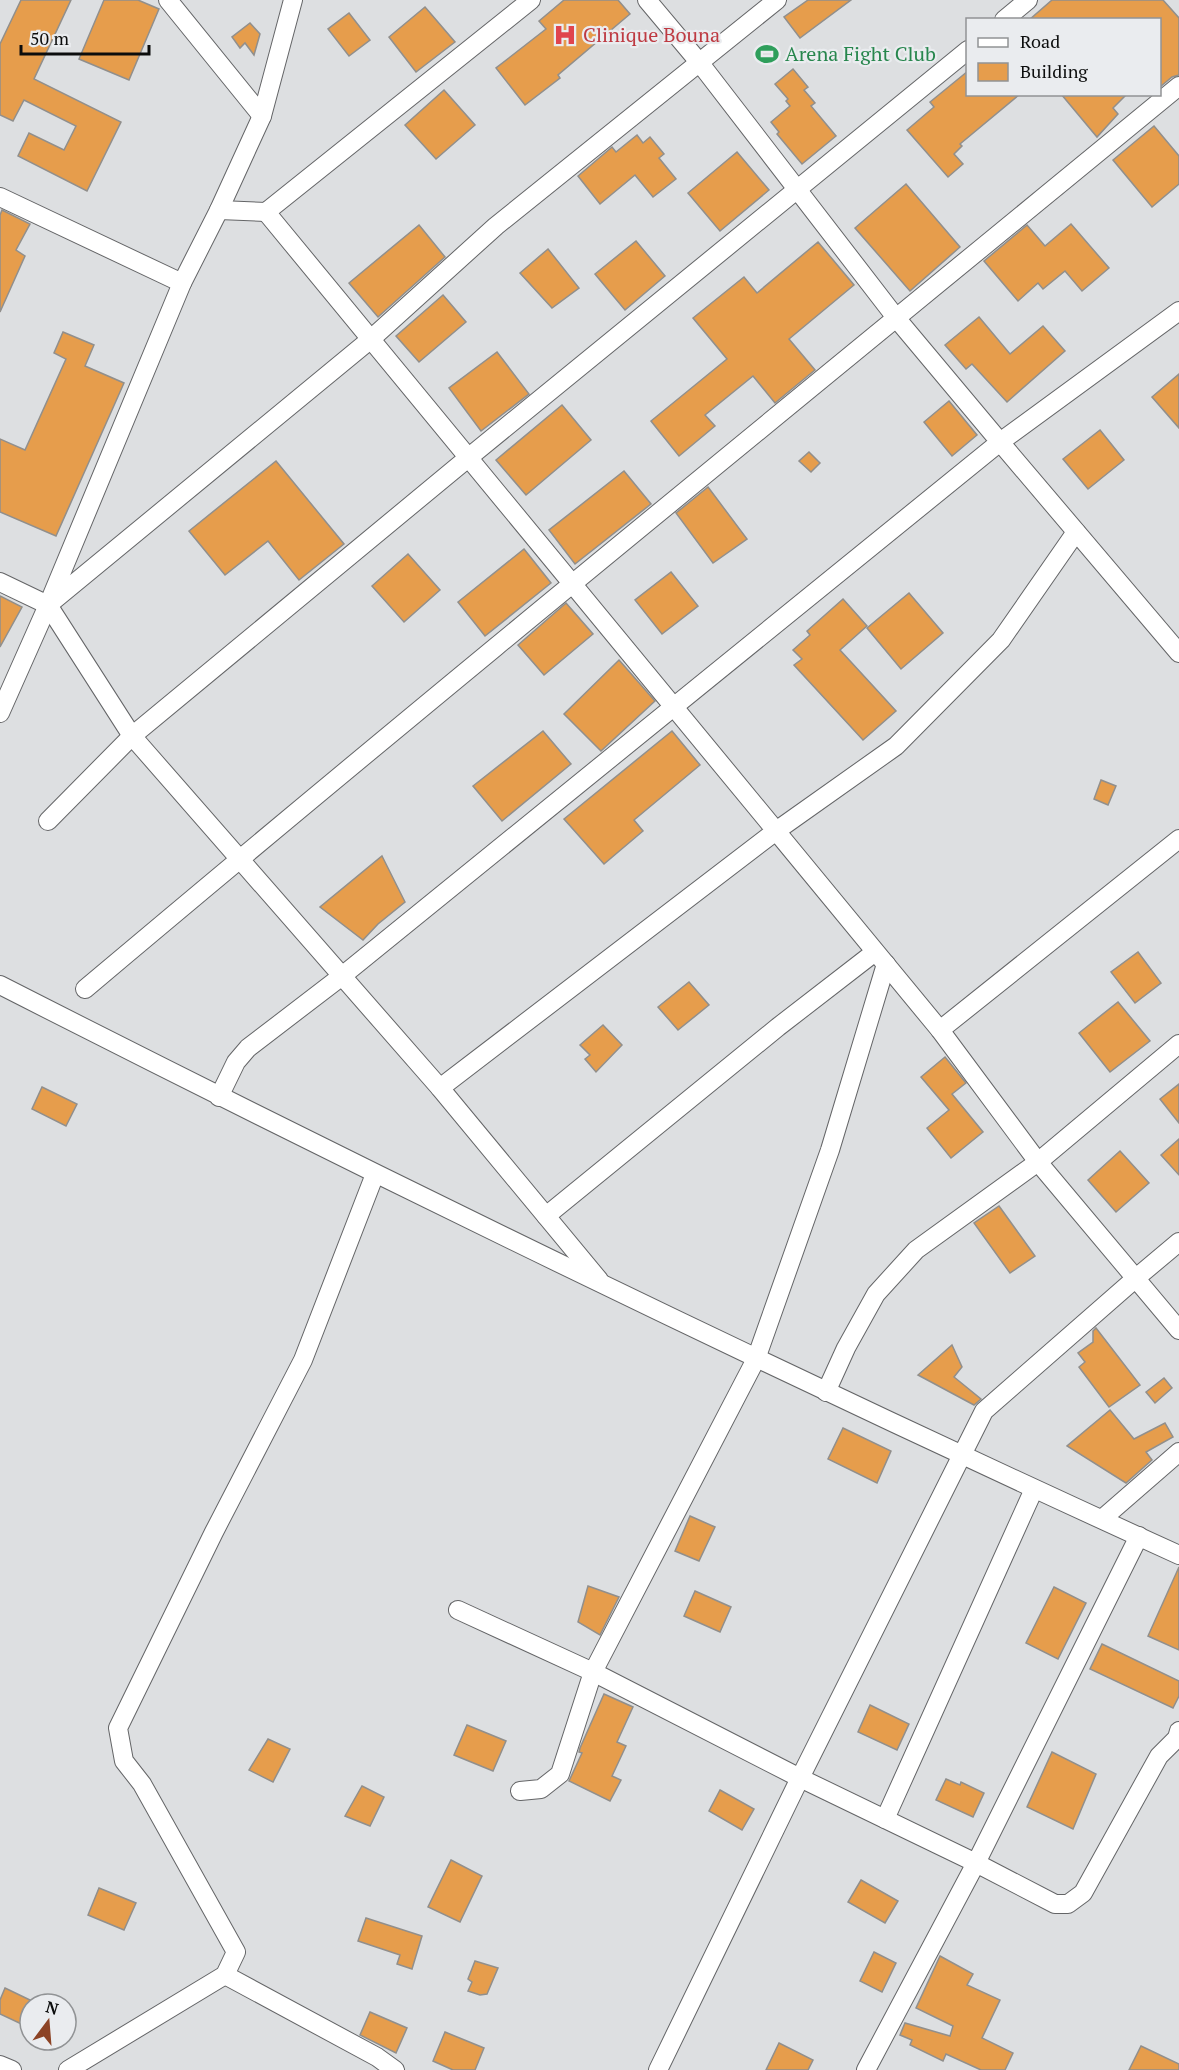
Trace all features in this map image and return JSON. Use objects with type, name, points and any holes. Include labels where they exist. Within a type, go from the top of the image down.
[{"type":"street","points":[[168,0],[262,116]]},
{"type":"street","points":[[0,713],[48,605],[182,283],[219,210],[262,116],[293,0]]},
{"type":"street","points":[[219,210],[266,212],[531,0]]},
{"type":"street","points":[[647,0],[699,62],[897,319],[1179,653]]},
{"type":"street","points":[[48,605],[371,339],[496,226],[777,0]]},
{"type":"street","points":[[1006,18],[1028,0]]},
{"type":"street","points":[[48,821],[132,736],[966,52]]},
{"type":"street","points":[[85,988],[572,584],[1179,86]]},
{"type":"street","points":[[0,197],[182,283]]},
{"type":"street","points":[[266,212],[940,1030],[1038,1162],[1179,1330]]},
{"type":"street","points":[[219,1097],[236,1062],[248,1048],[342,976],[1000,442],[1179,311]]},
{"type":"street","points":[[440,1088],[776,831],[896,746],[1001,640],[1076,532]]},
{"type":"street","points":[[0,582],[48,605],[132,736],[440,1088],[604,1286]]},
{"type":"street","points":[[940,1030],[1179,838]]},
{"type":"street","points":[[546,1216],[778,1027],[881,958]]},
{"type":"street","points":[[520,1791],[541,1790],[560,1774],[593,1672],[756,1359],[830,1150],[881,958]]},
{"type":"street","points":[[0,985],[219,1097],[604,1286],[960,1455],[1179,1555]]},
{"type":"street","points":[[826,1392],[846,1348],[876,1294],[916,1250],[1038,1162],[1179,1044]]},
{"type":"street","points":[[68,2070],[225,1975],[236,1952],[142,1784],[124,1761],[118,1728],[214,1532],[303,1360],[375,1174]]},
{"type":"street","points":[[658,2070],[800,1778],[984,1411],[1179,1242]]},
{"type":"street","points":[[1102,1519],[1179,1452]]},
{"type":"street","points":[[885,1819],[1035,1489]]},
{"type":"street","points":[[866,2070],[976,1863],[1139,1536]]},
{"type":"street","points":[[458,1610],[593,1672],[800,1778],[1055,1904],[1068,1904],[1083,1893],[1159,1756],[1177,1738],[1179,1731]]},
{"type":"street","points":[[225,1975],[376,2057],[395,2070]]},
{"type":"street","points":[[0,2065],[12,2070]]},
{"type":"building","points":[[21,0],[71,0],[34,79],[121,122],[87,191],[18,156],[29,133],[64,150],[76,126],[24,100],[13,121],[0,115],[0,44]]},
{"type":"building","points":[[104,0],[138,0],[159,9],[129,80],[79,59]]},
{"type":"building","points":[[564,0],[618,0],[630,14],[558,75],[560,78],[525,105],[496,68],[546,29],[539,21]]},
{"type":"building","points":[[808,0],[851,0],[800,38],[784,17]]},
{"type":"building","points":[[1052,0],[1163,0],[1179,18],[1179,75],[1172,77],[1161,86],[1161,18],[1031,18]]},
{"type":"building","points":[[425,7],[455,42],[416,72],[389,37]]},
{"type":"building","points":[[349,13],[370,40],[349,56],[328,29]]},
{"type":"building","points":[[250,23],[260,34],[254,55],[245,43],[240,48],[232,37]]},
{"type":"building","points":[[793,69],[808,87],[804,90],[815,103],[811,106],[836,136],[802,164],[777,134],[779,132],[771,122],[790,106],[786,101],[788,99],[775,84]]},
{"type":"building","points":[[966,73],[966,96],[1018,96],[960,144],[962,146],[954,154],[963,164],[948,177],[907,130],[934,107],[930,102]]},
{"type":"building","points":[[444,90],[475,125],[436,159],[405,125]]},
{"type":"building","points":[[1063,96],[1125,96],[1113,108],[1118,114],[1097,137]]},
{"type":"building","points":[[1154,126],[1179,156],[1179,184],[1152,207],[1113,160]]},
{"type":"building","points":[[637,135],[643,143],[650,137],[664,154],[659,158],[676,179],[653,197],[635,175],[600,204],[578,176],[612,147],[616,152]]},
{"type":"building","points":[[737,152],[769,190],[720,231],[688,193]]},
{"type":"building","points":[[906,184],[960,247],[910,291],[855,228]]},
{"type":"building","points":[[2,210],[30,224],[16,250],[25,256],[0,312],[0,215]]},
{"type":"building","points":[[1071,224],[1109,268],[1082,291],[1065,271],[1043,289],[1038,283],[1018,301],[984,261],[1027,225],[1045,246]]},
{"type":"building","points":[[419,225],[445,257],[378,317],[349,283]]},
{"type":"building","points":[[636,241],[665,276],[625,310],[595,274]]},
{"type":"building","points":[[818,242],[854,285],[789,339],[815,370],[775,403],[753,376],[705,415],[715,426],[679,456],[651,421],[727,359],[693,318],[744,277],[757,293]]},
{"type":"building","points":[[548,249],[579,288],[552,308],[520,273]]},
{"type":"building","points":[[443,295],[466,322],[419,362],[396,336]]},
{"type":"building","points":[[979,317],[1010,354],[1043,326],[1065,351],[1007,402],[972,364],[966,369],[945,345]]},
{"type":"building","points":[[63,332],[94,345],[85,366],[124,383],[56,536],[0,512],[0,439],[25,450],[66,359],[54,353]]},
{"type":"building","points":[[497,352],[529,394],[481,431],[449,388]]},
{"type":"building","points":[[1179,374],[1179,428],[1152,397]]},
{"type":"building","points":[[949,401],[977,435],[952,456],[924,422]]},
{"type":"building","points":[[562,405],[591,440],[526,495],[496,460]]},
{"type":"building","points":[[1100,430],[1124,460],[1088,489],[1063,459]]},
{"type":"building","points":[[809,452],[820,463],[811,472],[799,461]]},
{"type":"building","points":[[276,461],[344,544],[299,580],[268,541],[225,575],[189,531]]},
{"type":"building","points":[[624,471],[651,504],[575,564],[549,530]]},
{"type":"building","points":[[708,487],[747,539],[713,563],[676,513]]},
{"type":"building","points":[[524,549],[551,583],[485,636],[458,602]]},
{"type":"building","points":[[408,554],[440,590],[404,622],[372,586]]},
{"type":"building","points":[[671,572],[698,606],[662,634],[635,600]]},
{"type":"building","points":[[909,593],[943,633],[901,669],[867,628]]},
{"type":"building","points":[[0,596],[22,607],[0,647]]},
{"type":"building","points":[[843,599],[867,626],[840,650],[896,711],[863,740],[794,665],[802,659],[793,650],[810,635],[807,631]]},
{"type":"building","points":[[566,603],[593,634],[544,675],[518,645]]},
{"type":"building","points":[[619,660],[655,701],[601,751],[564,714]]},
{"type":"building","points":[[543,731],[571,764],[502,821],[473,786]]},
{"type":"building","points":[[672,731],[700,765],[634,820],[643,831],[604,864],[564,819]]},
{"type":"building","points":[[1101,780],[1116,786],[1108,805],[1094,799]]},
{"type":"building","points":[[382,856],[405,902],[378,924],[363,940],[320,907]]},
{"type":"building","points":[[1138,952],[1161,983],[1135,1003],[1111,972]]},
{"type":"building","points":[[689,982],[709,1005],[678,1030],[658,1007]]},
{"type":"building","points":[[1118,1002],[1150,1041],[1110,1072],[1079,1033]]},
{"type":"building","points":[[603,1025],[622,1045],[596,1072],[585,1059],[590,1055],[580,1045]]},
{"type":"building","points":[[945,1057],[966,1083],[952,1094],[983,1132],[951,1158],[927,1128],[949,1110],[921,1077]]},
{"type":"building","points":[[1179,1084],[1179,1123],[1160,1099]]},
{"type":"building","points":[[42,1087],[77,1104],[66,1126],[32,1109]]},
{"type":"building","points":[[1179,1139],[1179,1175],[1161,1155]]},
{"type":"building","points":[[1120,1151],[1149,1183],[1116,1212],[1088,1180]]},
{"type":"building","points":[[999,1206],[1035,1256],[1010,1273],[974,1223]]},
{"type":"building","points":[[1096,1328],[1140,1385],[1109,1407],[1079,1367],[1085,1362],[1078,1353],[1093,1342],[1093,1331]]},
{"type":"building","points":[[952,1345],[962,1367],[954,1377],[981,1399],[974,1405],[918,1375]]},
{"type":"building","points":[[1164,1378],[1172,1388],[1155,1403],[1146,1392]]},
{"type":"building","points":[[1110,1410],[1134,1439],[1165,1423],[1173,1437],[1146,1452],[1152,1460],[1126,1483],[1067,1446]]},
{"type":"building","points":[[843,1428],[891,1451],[877,1483],[828,1459]]},
{"type":"building","points":[[690,1516],[715,1527],[699,1561],[675,1551]]},
{"type":"building","points":[[1179,1567],[1179,1650],[1148,1636]]},
{"type":"building","points":[[588,1586],[619,1597],[600,1635],[578,1622]]},
{"type":"building","points":[[1054,1587],[1086,1603],[1058,1659],[1026,1643]]},
{"type":"building","points":[[695,1591],[731,1607],[720,1632],[684,1616]]},
{"type":"building","points":[[1102,1644],[1179,1681],[1179,1696],[1173,1708],[1090,1669]]},
{"type":"building","points":[[604,1694],[633,1707],[617,1742],[626,1746],[612,1776],[621,1780],[610,1801],[569,1781],[582,1753],[579,1752],[580,1748]]},
{"type":"building","points":[[870,1705],[909,1724],[897,1750],[858,1732]]},
{"type":"building","points":[[467,1725],[506,1741],[493,1771],[454,1755]]},
{"type":"building","points":[[268,1739],[290,1749],[273,1782],[249,1770]]},
{"type":"building","points":[[1052,1752],[1096,1774],[1073,1829],[1027,1807]]},
{"type":"building","points":[[946,1779],[960,1785],[961,1782],[984,1793],[973,1817],[936,1800]]},
{"type":"building","points":[[362,1786],[384,1797],[370,1826],[345,1816]]},
{"type":"building","points":[[720,1790],[754,1809],[742,1830],[709,1811]]},
{"type":"building","points":[[451,1860],[482,1876],[460,1922],[428,1907]]},
{"type":"building","points":[[861,1880],[898,1901],[885,1923],[848,1902]]},
{"type":"building","points":[[99,1888],[136,1903],[124,1930],[88,1915]]},
{"type":"building","points":[[366,1918],[422,1936],[412,1969],[397,1964],[400,1955],[358,1941]]},
{"type":"building","points":[[874,1952],[896,1963],[882,1992],[860,1981]]},
{"type":"building","points":[[940,1956],[973,1974],[967,1985],[1000,2000],[982,2038],[1013,2053],[1005,2070],[981,2070],[946,2054],[943,2061],[910,2045],[912,2040],[900,2035],[905,2023],[950,2036],[953,2026],[916,2008]]},
{"type":"building","points":[[475,1961],[498,1968],[487,1994],[480,1995],[468,1991],[472,1982],[468,1979]]},
{"type":"building","points":[[5,1988],[18,1994],[18,2022],[0,2014],[0,2000]]},
{"type":"building","points":[[370,2012],[407,2028],[396,2053],[360,2035]]},
{"type":"building","points":[[445,2032],[484,2048],[475,2070],[453,2070],[433,2061]]},
{"type":"building","points":[[779,2043],[813,2060],[808,2070],[766,2070]]},
{"type":"building","points":[[1141,2046],[1179,2064],[1179,2070],[1129,2070]]},
{"type":"place","name":"Clinique Bouna","points":[[565,35]]},
{"type":"place","name":"Arena Fight Club","points":[[767,54]]}]
